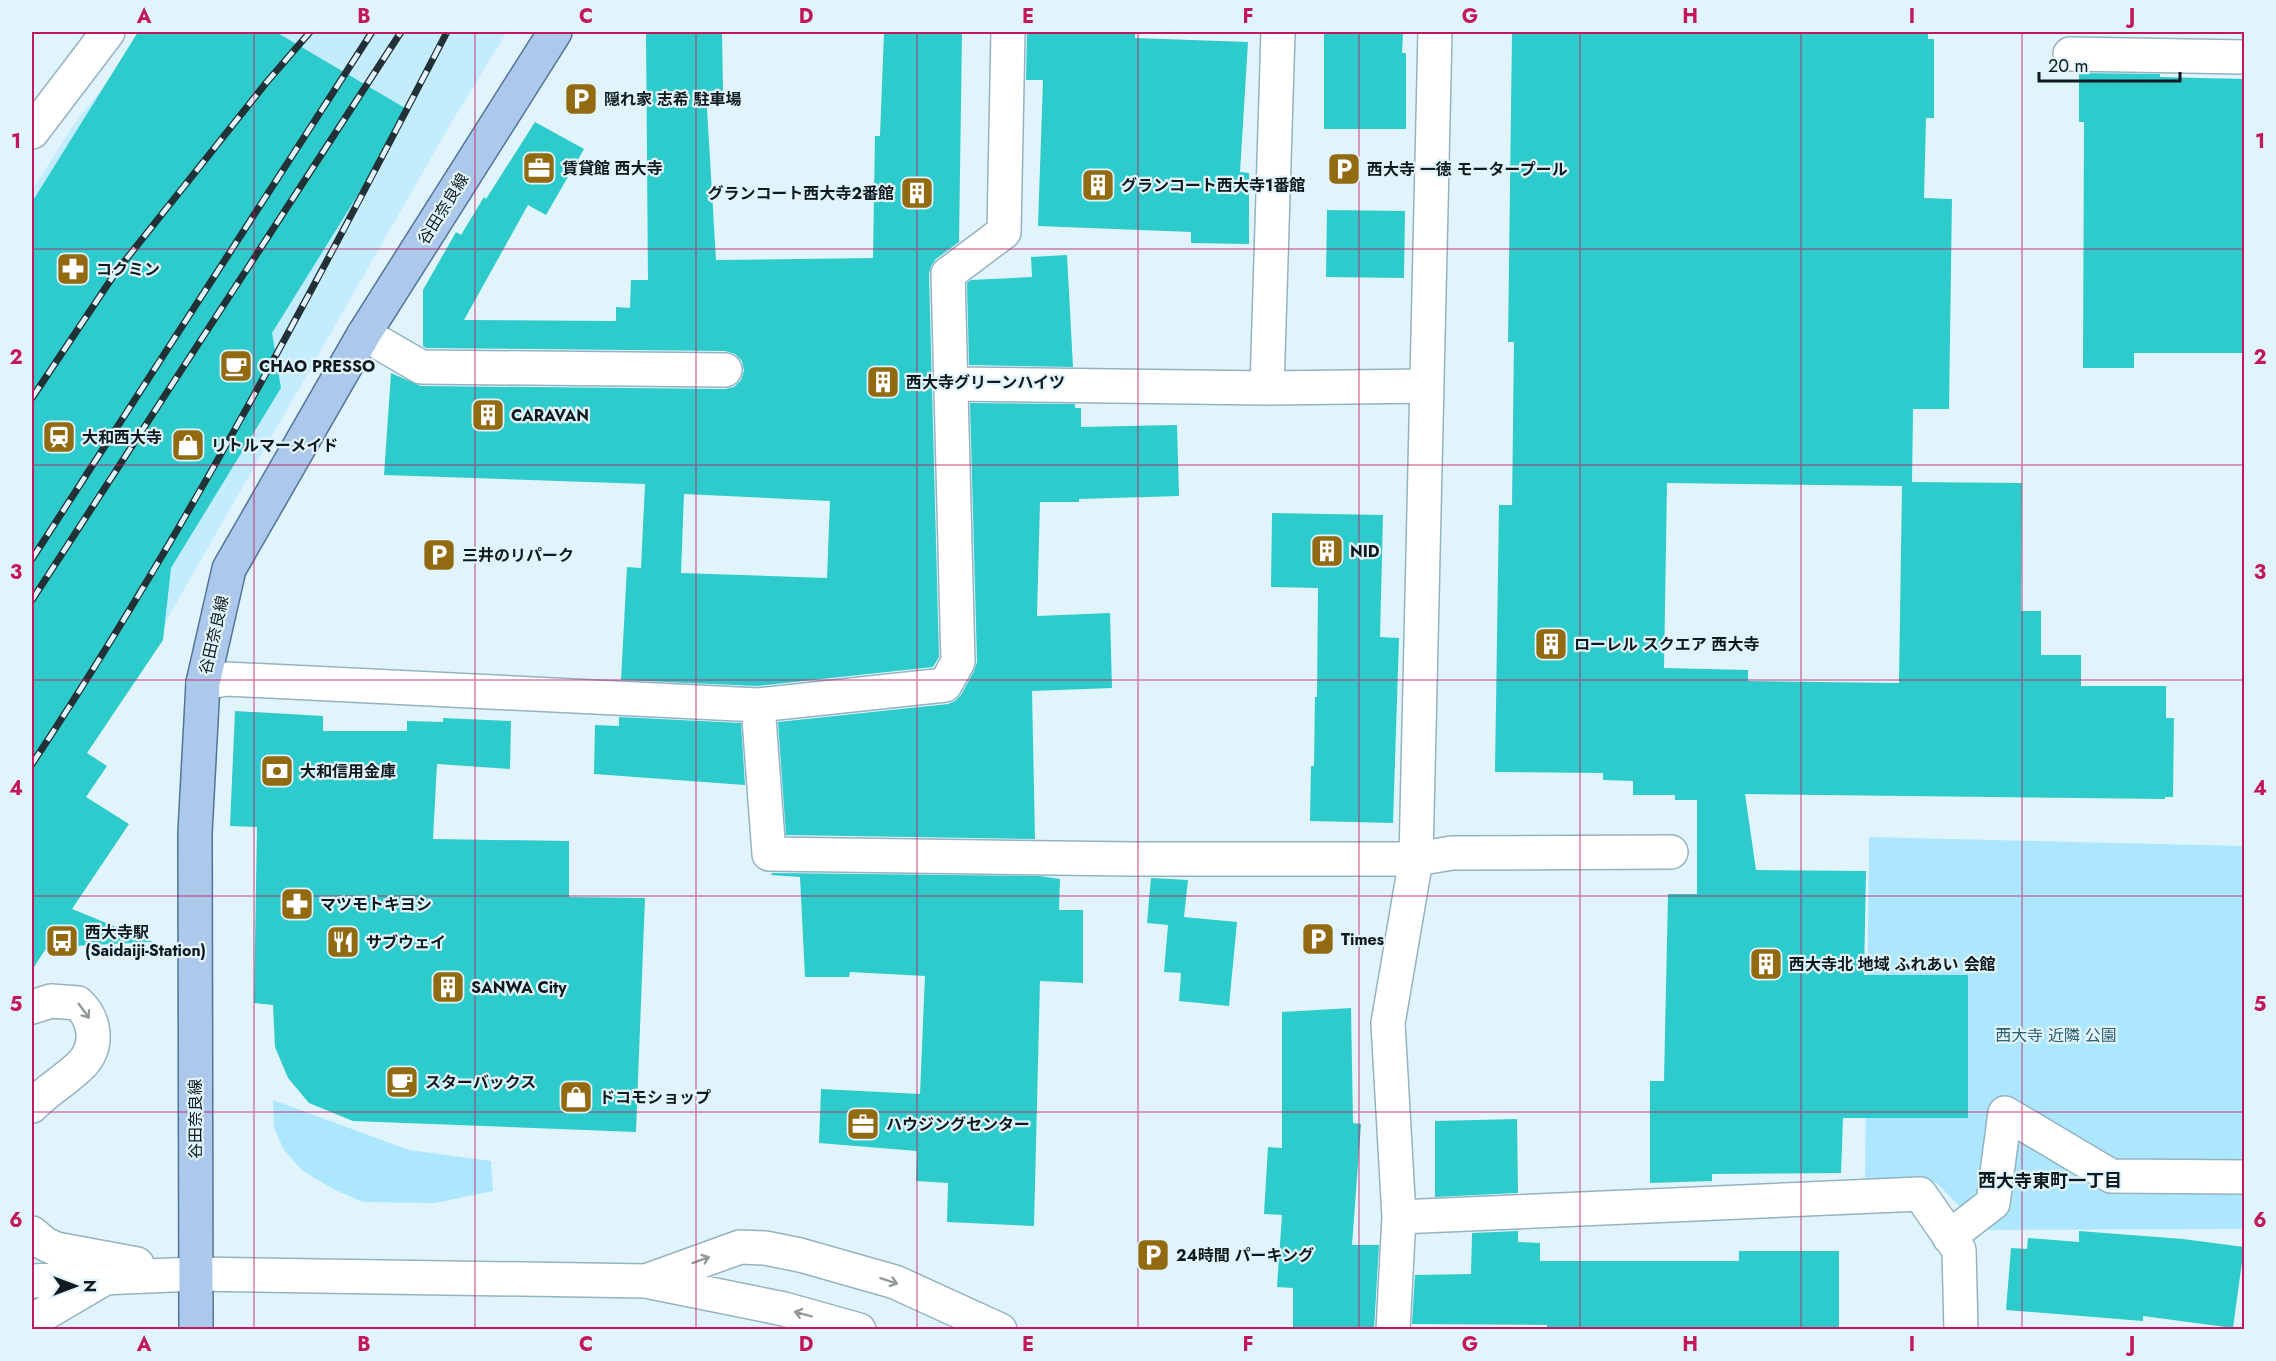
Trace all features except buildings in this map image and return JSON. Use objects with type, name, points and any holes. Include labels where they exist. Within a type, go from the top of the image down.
[{"type":"main road","name":"谷田奈良線","points":[[196,1329],[195,833],[203,683],[229,568],[364,334],[555,32]]},
{"type":"street","points":[[32,132],[108,32]]},
{"type":"street","points":[[203,683],[227,679],[758,705],[945,685],[958,663],[948,274],[1004,232],[1008,32]]},
{"type":"street","points":[[1267,388],[1278,32]]},
{"type":"street","points":[[1393,1329],[1398,1217],[1388,1023],[1416,860],[1435,32]]},
{"type":"street","points":[[2070,54],[2244,57]]},
{"type":"street","points":[[364,334],[421,367],[726,370]]},
{"type":"street","points":[[950,384],[1267,388],[1426,387]]},
{"type":"street","points":[[758,705],[769,854],[1132,860],[1416,860],[1452,853],[1671,852]]},
{"type":"street","points":[[32,1007],[51,1001],[78,1003],[87,1011],[93,1027],[92,1045],[83,1062],[43,1094],[32,1106]]},
{"type":"street","points":[[1949,1237],[1993,1203],[2005,1113],[2111,1176],[2244,1177]]},
{"type":"street","points":[[1398,1217],[1920,1194],[1959,1250],[1960,1329]]},
{"type":"street","points":[[32,1233],[56,1250],[195,1274]]},
{"type":"street","points":[[646,1281],[740,1247],[765,1248],[800,1255],[895,1282],[1000,1329]]},
{"type":"street","points":[[32,1281],[195,1274],[646,1281],[784,1309],[859,1329]]},
{"type":"street","points":[[32,1321],[106,1278]]},
{"type":"shaded area","points":[[147,32],[507,32],[451,123],[133,679],[32,820],[32,190],[75,123]]},
{"type":"green space","name":"西大寺 近隣 公園","points":[[1869,837],[2244,846],[2244,1229],[1982,1230],[1937,1183],[1865,1180]]},
{"type":"green space","points":[[273,1100],[409,1150],[491,1161],[493,1191],[435,1203],[363,1202],[333,1189],[303,1171],[284,1150],[274,1128]]},
{"type":"railway","points":[[32,398],[116,272],[266,83],[310,32]]},
{"type":"railway","points":[[32,559],[372,32]]},
{"type":"railway","points":[[32,600],[401,32]]},
{"type":"railway","points":[[32,764],[144,586],[249,404],[350,219],[447,32]]},
{"type":"place","name":"隠れ家 志希 駐車場","points":[[581,99]]},
{"type":"place","name":"賃貸館 西大寺","points":[[539,168]]},
{"type":"place","name":"西大寺 一徳 モータープール","points":[[1344,169]]},
{"type":"place","name":"グランコート西大寺1番館","points":[[1098,185]]},
{"type":"place","name":"グランコート西大寺2番館","points":[[917,193]]},
{"type":"place","name":"コクミン","points":[[73,269]]},
{"type":"place","name":"CHAO PRESSO","points":[[236,366]]},
{"type":"place","name":"西大寺グリーンハイツ","points":[[883,382]]},
{"type":"place","name":"CARAVAN","points":[[488,415]]},
{"type":"place","name":"大和西大寺","points":[[59,437]]},
{"type":"place","name":"リトルマーメイド","points":[[188,445]]},
{"type":"place","name":"NID","points":[[1327,551]]},
{"type":"place","name":"三井のリパーク","points":[[439,555]]},
{"type":"place","name":"ローレル スクエア 西大寺","points":[[1551,644]]},
{"type":"place","name":"大和信用金庫","points":[[277,771]]},
{"type":"place","name":"マツモトキヨシ","points":[[297,904]]},
{"type":"place","name":"Times","points":[[1318,939]]},
{"type":"place","name":"西大寺駅 (Saidaiji-Station)","points":[[62,941]]},
{"type":"place","name":"サブウェイ","points":[[343,942]]},
{"type":"place","name":"西大寺北 地域 ふれあい 会館","points":[[1766,964]]},
{"type":"place","name":"SANWA City","points":[[448,987]]},
{"type":"place","name":"スターバックス","points":[[402,1082]]},
{"type":"place","name":"ドコモショップ","points":[[576,1097]]},
{"type":"place","name":"ハウジングセンター","points":[[863,1124]]},
{"type":"place","name":"24時間 パーキング","points":[[1153,1255]]},
{"type":"district","name":"西大寺東町一丁目","points":[[2050,1181]]}]
